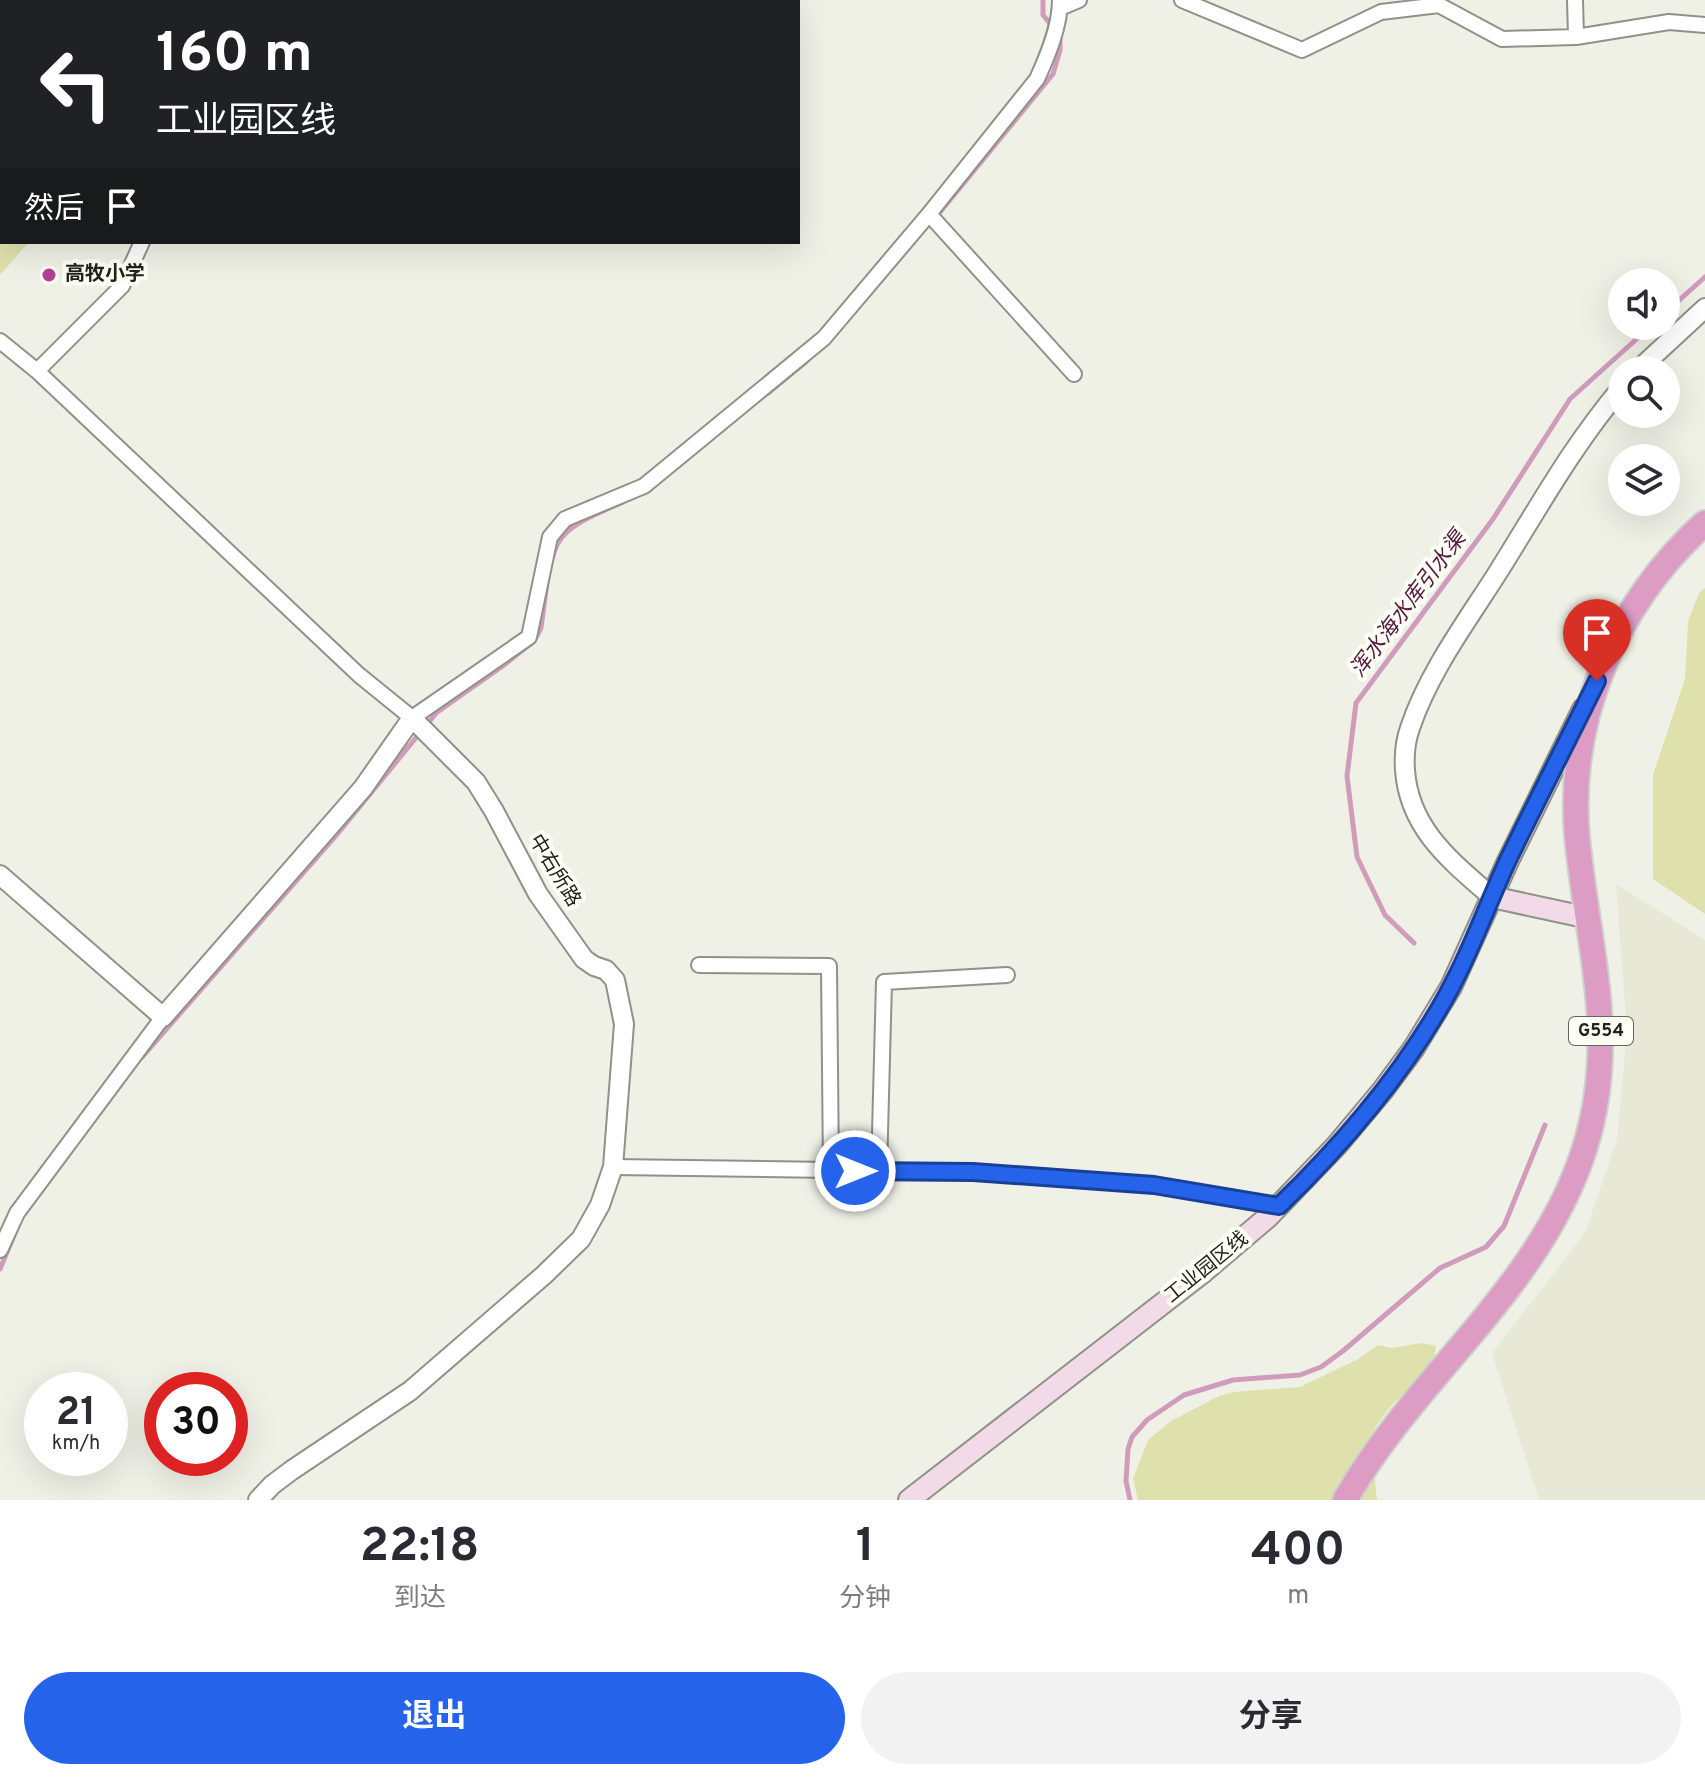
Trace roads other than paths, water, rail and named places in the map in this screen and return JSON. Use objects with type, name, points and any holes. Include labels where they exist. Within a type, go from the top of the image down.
[{"type":"highway","name":"G554","points":[[1345,1500],[1388,1435],[1488,1315],[1527,1262],[1561,1206],[1576,1172],[1593,1120],[1600,1059],[1599,996],[1577,838],[1576,782],[1586,717],[1597,681],[1627,618],[1668,560],[1705,523]]},
{"type":"main road","name":"工业园区线","points":[[909,1500],[1202,1273],[1279,1206],[1337,1145],[1414,1048],[1451,987],[1508,861],[1597,681]]},
{"type":"main road","points":[[1492,897],[1589,918]]},
{"type":"street","points":[[0,1250],[17,1213],[163,1017],[419,725],[529,637],[550,537],[565,519],[644,486],[824,338],[933,218],[1037,79],[1048,53],[1059,9],[1079,0]]},
{"type":"street","points":[[1182,0],[1302,50],[1381,12],[1439,5],[1502,39],[1576,37],[1669,22],[1705,25]]},
{"type":"street","points":[[1575,0],[1576,37]]},
{"type":"street","points":[[933,218],[1074,374]]},
{"type":"street","points":[[37,371],[122,286],[141,244]]},
{"type":"street","points":[[1653,356],[1705,308]]},
{"type":"street","points":[[0,341],[37,371],[359,675],[419,725]]},
{"type":"street","points":[[1492,897],[1444,854],[1425,831],[1407,786],[1407,738],[1416,713],[1451,647],[1570,455],[1608,404]]},
{"type":"street","name":"中右所路","points":[[258,1500],[292,1470],[410,1391],[544,1275],[581,1239],[600,1205],[613,1167],[624,1024],[615,980],[606,970],[584,959],[538,894],[476,782],[419,725]]},
{"type":"street","points":[[0,875],[163,1017]]},
{"type":"street","points":[[699,965],[829,966],[831,1170]]},
{"type":"street","points":[[879,1171],[884,982],[1007,975]]},
{"type":"street","points":[[613,1167],[973,1172],[1154,1185],[1279,1206]]},
{"type":"waterway","points":[[1043,0],[1043,15],[1052,26]]},
{"type":"waterway","points":[[936,217],[1053,74],[1060,50],[1060,37]]},
{"type":"waterway","name":"浑水海水库引水渠","points":[[1680,299],[1705,277]]},
{"type":"waterway","name":"浑水海水库引水渠","points":[[1414,943],[1385,915],[1357,857],[1347,776],[1356,703],[1493,519],[1570,399],[1635,340]]},
{"type":"waterway","points":[[768,393],[807,361]]},
{"type":"waterway","points":[[551,562],[558,543],[570,529],[623,502]]},
{"type":"waterway","points":[[426,726],[436,713],[534,641],[541,628],[547,583]]},
{"type":"waterway","points":[[142,1057],[339,832],[419,734]]},
{"type":"waterway","name":"浑水海水库引水渠","points":[[1130,1500],[1126,1481],[1128,1449],[1132,1437],[1147,1420],[1184,1395],[1233,1380],[1300,1375],[1321,1367],[1440,1268],[1486,1247],[1504,1226],[1545,1125]]},
{"type":"waterway","points":[[0,1269],[15,1233]]},
{"type":"place","name":"高牧小学","points":[[49,275]]}]
